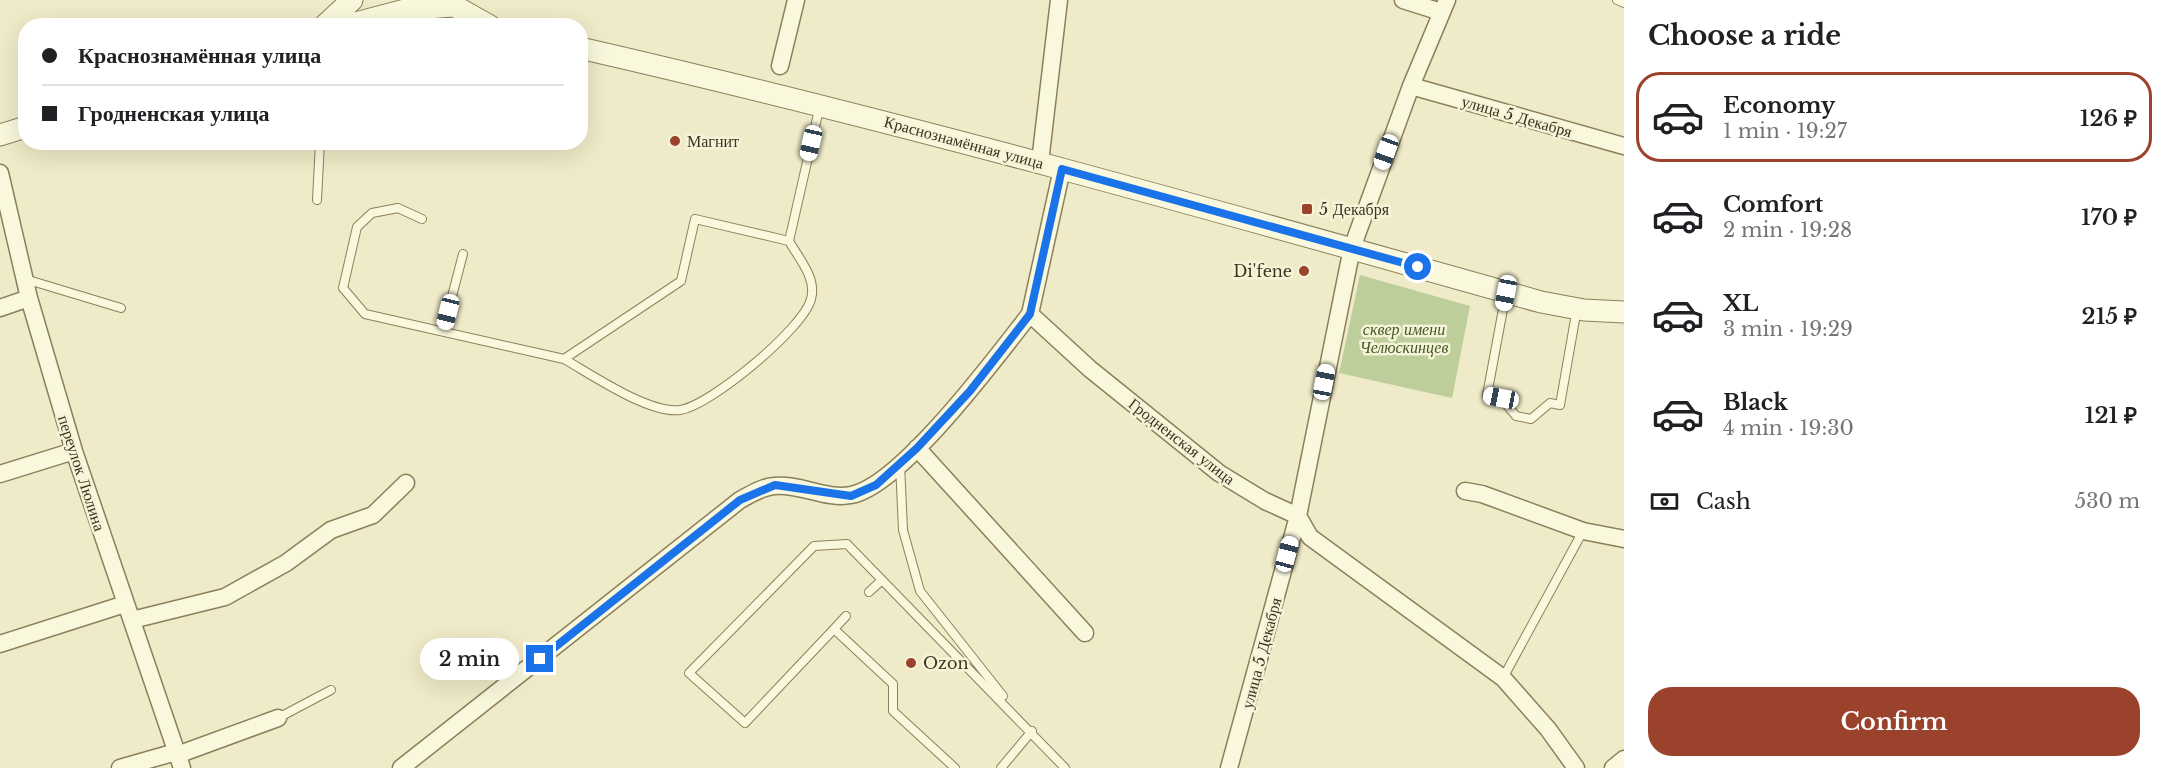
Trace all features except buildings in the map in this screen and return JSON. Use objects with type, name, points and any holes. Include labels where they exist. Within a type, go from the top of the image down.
[{"type":"street","points":[[333,18],[352,0]]},
{"type":"street","points":[[780,66],[796,0]]},
{"type":"street","points":[[1040,162],[1059,0]]},
{"type":"street","points":[[1403,0],[1444,6]]},
{"type":"street","points":[[374,18],[448,3],[475,18]]},
{"type":"street","name":"улица 5 Декабря","points":[[1228,768],[1298,516],[1352,248],[1411,86],[1444,6]]},
{"type":"street","name":"Краснознамённая улица","points":[[588,50],[820,105],[1040,162],[1506,293],[1577,308],[1624,312]]},
{"type":"street","name":"улица 5 Декабря","points":[[1411,86],[1624,146]]},
{"type":"street","points":[[0,135],[18,129]]},
{"type":"street","points":[[401,768],[740,500],[775,485],[851,496],[876,485],[900,464],[970,391],[1030,314],[1062,169]]},
{"type":"street","name":"переулок Люлина","points":[[0,173],[29,298],[74,451],[179,758]]},
{"type":"street","points":[[0,308],[29,298]]},
{"type":"street","name":"Гродненская улица","points":[[1030,314],[1090,369],[1220,473],[1264,501],[1298,516]]},
{"type":"street","points":[[917,448],[1085,633]]},
{"type":"street","points":[[0,474],[74,451]]},
{"type":"street","points":[[0,644],[129,612],[225,597],[286,563],[331,530],[373,515],[406,483]]},
{"type":"street","points":[[1465,491],[1482,494],[1583,531],[1624,539]]},
{"type":"street","points":[[1298,516],[1310,537],[1503,678],[1548,729],[1576,768]]},
{"type":"street","points":[[120,768],[179,758],[278,718]]},
{"type":"street","points":[[1613,768],[1624,759]]},
{"type":"lane","points":[[1617,0],[1624,3]]},
{"type":"lane","points":[[422,219],[398,208],[372,213],[357,227],[343,288],[365,314],[564,359],[633,398],[650,405],[680,410],[704,402],[752,366],[789,331],[811,301],[812,281],[789,241],[820,105]]},
{"type":"lane","points":[[317,200],[320,150]]},
{"type":"lane","points":[[564,359],[681,281],[695,219],[789,241]]},
{"type":"lane","points":[[443,332],[463,254]]},
{"type":"lane","points":[[25,279],[121,308]]},
{"type":"lane","points":[[1506,293],[1486,395],[1501,398],[1516,416],[1531,418],[1550,403],[1560,405],[1577,308]]},
{"type":"lane","points":[[900,464],[903,530],[920,591],[1032,731]]},
{"type":"lane","points":[[1503,678],[1583,531]]},
{"type":"lane","points":[[846,616],[745,723],[689,673],[814,546],[847,544],[1032,731],[1065,768]]},
{"type":"lane","points":[[869,592],[882,579]]},
{"type":"lane","points":[[834,629],[893,684],[893,711],[955,768]]},
{"type":"lane","points":[[278,718],[331,690]]},
{"type":"lane","points":[[1001,768],[1032,731]]},
{"type":"green space","name":"сквер имени Челюскинцев","points":[[1360,275],[1470,306],[1452,398],[1339,373]]},
{"type":"place","name":"Магнит","points":[[675,141]]},
{"type":"place","name":"5 Декабря","points":[[1307,209]]},
{"type":"place","name":"Di'fene","points":[[1304,271]]},
{"type":"place","name":"Ozon","points":[[911,663]]},
{"type":"route","points":[[540,659],[740,500],[775,485],[817,493],[851,496],[876,485],[917,448],[970,391],[1030,314],[1062,169],[1418,267]]}]
